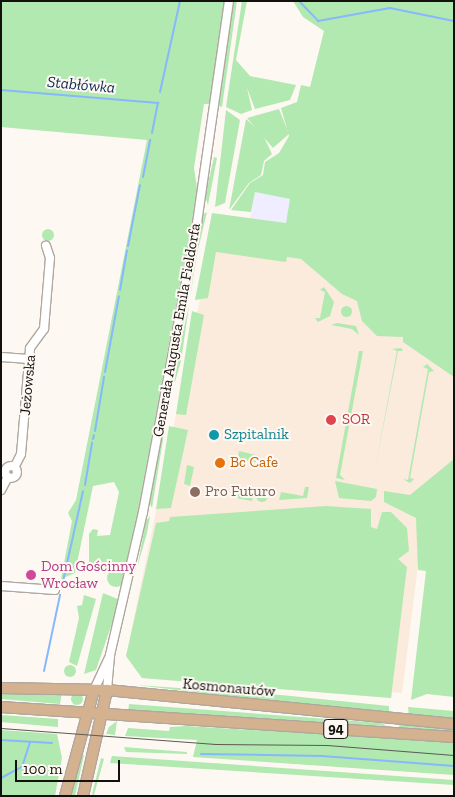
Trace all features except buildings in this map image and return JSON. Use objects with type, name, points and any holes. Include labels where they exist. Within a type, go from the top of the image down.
[{"type":"main road","name":"Kosmonautów","points":[[1,688],[107,690],[454,724]]},
{"type":"main road","points":[[65,796],[94,690]]},
{"type":"main road","points":[[83,796],[107,690]]},
{"type":"main road","points":[[1,707],[102,715]]},
{"type":"main road","name":"94","points":[[102,715],[454,738]]},
{"type":"street","name":"Generała Augusta Emila Fieldorfa","points":[[107,690],[110,655],[143,512],[190,260],[229,1]]},
{"type":"street","name":"Jeżowska","points":[[1,490],[8,478],[17,475],[15,466],[21,454],[30,348],[44,329],[50,258],[46,246]]},
{"type":"street","points":[[1,357],[29,359]]},
{"type":"street","points":[[1,586],[55,590]]},
{"type":"street","name":"Generała Augusta Emila Fieldorfa","points":[[94,690],[110,655]]},
{"type":"shaded area","points":[[255,192],[291,199],[286,224],[250,219]]},
{"type":"shaded area","points":[[211,246],[302,257],[454,373],[454,461],[413,496],[420,550],[402,693],[392,692],[391,698],[142,678],[126,656]]},
{"type":"green space","points":[[1,1],[225,1],[209,104],[204,104],[194,168],[197,188],[193,215],[128,565],[106,563],[98,568],[89,562],[89,534],[93,529],[98,530],[97,536],[110,535],[119,492],[114,482],[93,486],[75,573],[61,579],[72,521],[68,513],[76,500],[147,140],[1,127]]},
{"type":"green space","points":[[234,1],[237,1],[222,107],[219,106]]},
{"type":"green space","points":[[242,1],[247,1],[236,60],[250,76],[296,85],[290,100],[255,109],[247,88],[252,110],[241,114],[226,107]]},
{"type":"green space","points":[[293,1],[454,1],[454,377],[403,342],[403,337],[377,336],[362,321],[357,301],[342,294],[301,259],[287,257],[286,262],[216,252],[208,298],[195,300],[212,213],[286,223],[290,199],[255,192],[251,212],[231,210],[250,183],[263,175],[265,162],[279,153],[289,136],[281,108],[297,102],[301,85],[310,87],[324,31],[303,17]]},
{"type":"green space","points":[[279,109],[289,134],[273,148],[247,118]]},
{"type":"green space","points":[[226,110],[240,120],[225,203],[215,207]]},
{"type":"green space","points":[[246,119],[262,133],[272,154],[264,161],[261,175],[249,183],[229,210]]},
{"type":"green space","points":[[214,157],[217,158],[208,205],[205,196]]},
{"type":"green space","points":[[207,212],[197,254],[190,298],[201,216]]},
{"type":"green space","points":[[46,229],[50,229],[54,235],[50,241],[46,241],[42,237],[42,233]]},
{"type":"green space","points":[[324,287],[334,302],[330,316],[318,322],[315,318],[320,318],[325,292],[320,290]]},
{"type":"green space","points":[[346,305],[352,311],[346,317],[340,311]]},
{"type":"green space","points":[[189,306],[181,361],[175,382],[171,381]]},
{"type":"green space","points":[[192,311],[204,315],[186,415],[176,414]]},
{"type":"green space","points":[[337,323],[356,326],[359,335],[352,329],[331,325]]},
{"type":"green space","points":[[401,348],[403,351],[398,351],[374,474],[397,351],[392,349]]},
{"type":"green space","points":[[359,351],[363,351],[340,475],[345,480],[336,478]]},
{"type":"green space","points":[[427,364],[434,371],[429,372],[410,478],[414,479],[410,483],[403,479],[408,480],[428,369],[423,367]]},
{"type":"green space","points":[[164,420],[166,421],[152,508],[149,502]]},
{"type":"green space","points":[[169,426],[188,430],[171,508],[156,509]]},
{"type":"green space","points":[[239,451],[260,456],[259,463],[238,459]]},
{"type":"green space","points":[[454,459],[454,697],[427,694],[411,700],[426,571],[418,570],[416,518],[384,502],[384,491],[410,495]]},
{"type":"green space","points":[[187,465],[194,467],[190,486],[184,484]]},
{"type":"green space","points":[[335,481],[377,489],[376,497],[371,501],[339,498]]},
{"type":"green space","points":[[305,487],[309,487],[307,498],[279,500],[281,492],[303,496]]},
{"type":"green space","points":[[260,490],[264,490],[268,496],[264,502],[260,502],[256,498],[256,494]]},
{"type":"green space","points":[[254,492],[252,501],[231,497],[232,494]]},
{"type":"green space","points":[[326,506],[371,509],[371,527],[377,529],[382,512],[391,512],[407,528],[409,551],[398,559],[407,567],[391,698],[142,678],[126,656],[156,523],[169,521],[170,517]]},
{"type":"green space","points":[[150,516],[147,533],[137,568],[146,521]]},
{"type":"green space","points":[[112,569],[120,569],[125,574],[123,585],[112,587],[107,582],[107,574]]},
{"type":"green space","points":[[103,593],[120,600],[96,670],[84,674]]},
{"type":"green space","points":[[84,595],[96,599],[77,666],[69,662],[79,618],[77,606],[82,605]]},
{"type":"green space","points":[[70,665],[76,671],[70,677],[64,671]]},
{"type":"green space","points":[[136,685],[281,695],[389,706],[389,711],[359,712]]},
{"type":"green space","points":[[1,692],[62,692],[60,704],[1,699]]},
{"type":"green space","points":[[79,693],[82,694],[82,704],[75,705],[72,704],[71,697],[72,694]]},
{"type":"green space","points":[[129,704],[382,723],[386,726],[128,713]]},
{"type":"green space","points":[[408,707],[454,711],[454,721],[409,716]]},
{"type":"green space","points":[[1,715],[58,719],[58,727],[1,722]]},
{"type":"green space","points":[[117,721],[115,735],[106,734],[109,727]]},
{"type":"green space","points":[[400,724],[454,729],[454,733],[398,729]]},
{"type":"green space","points":[[186,726],[454,742],[454,775],[193,757],[197,740],[125,736],[128,728],[169,731],[170,727]]},
{"type":"green space","points":[[1,730],[57,734],[62,758],[55,796],[1,796]]},
{"type":"green space","points":[[124,747],[187,752],[187,754],[126,752]]},
{"type":"green space","points":[[79,755],[84,755],[75,796],[70,796]]},
{"type":"green space","points":[[112,756],[454,780],[454,785],[110,763]]},
{"type":"green space","points":[[101,758],[104,759],[94,795],[92,794]]},
{"type":"waterway","name":"Stabłówka","points":[[160,92],[180,1]]},
{"type":"waterway","name":"Stabłówka","points":[[299,1],[318,21],[390,8],[454,21]]},
{"type":"waterway","name":"Stabłówka","points":[[1,90],[158,103]]},
{"type":"waterway","name":"Stabłówka","points":[[152,133],[158,103]]},
{"type":"waterway","points":[[143,177],[150,140]]},
{"type":"waterway","points":[[128,246],[140,185]]},
{"type":"waterway","points":[[120,290],[127,251]]},
{"type":"waterway","points":[[105,372],[119,296]]},
{"type":"waterway","points":[[95,431],[104,377]]},
{"type":"waterway","points":[[93,439],[94,435]]},
{"type":"waterway","points":[[85,485],[92,443]]},
{"type":"waterway","points":[[62,586],[83,491]]},
{"type":"waterway","points":[[44,671],[60,595]]},
{"type":"waterway","points":[[1,740],[52,743]]},
{"type":"waterway","points":[[1,778],[22,767],[30,742]]},
{"type":"waterway","points":[[201,754],[322,756],[454,766]]},
{"type":"tram line","points":[[1,728],[215,744],[327,745],[454,755]]},
{"type":"place","name":"SOR","points":[[331,420]]},
{"type":"place","name":"Szpitalnik","points":[[214,435]]},
{"type":"place","name":"Bc Cafe","points":[[220,463]]},
{"type":"place","name":"Pro Futuro","points":[[195,492]]},
{"type":"place","name":"Dom Gościnny Wrocław","points":[[31,575]]}]
